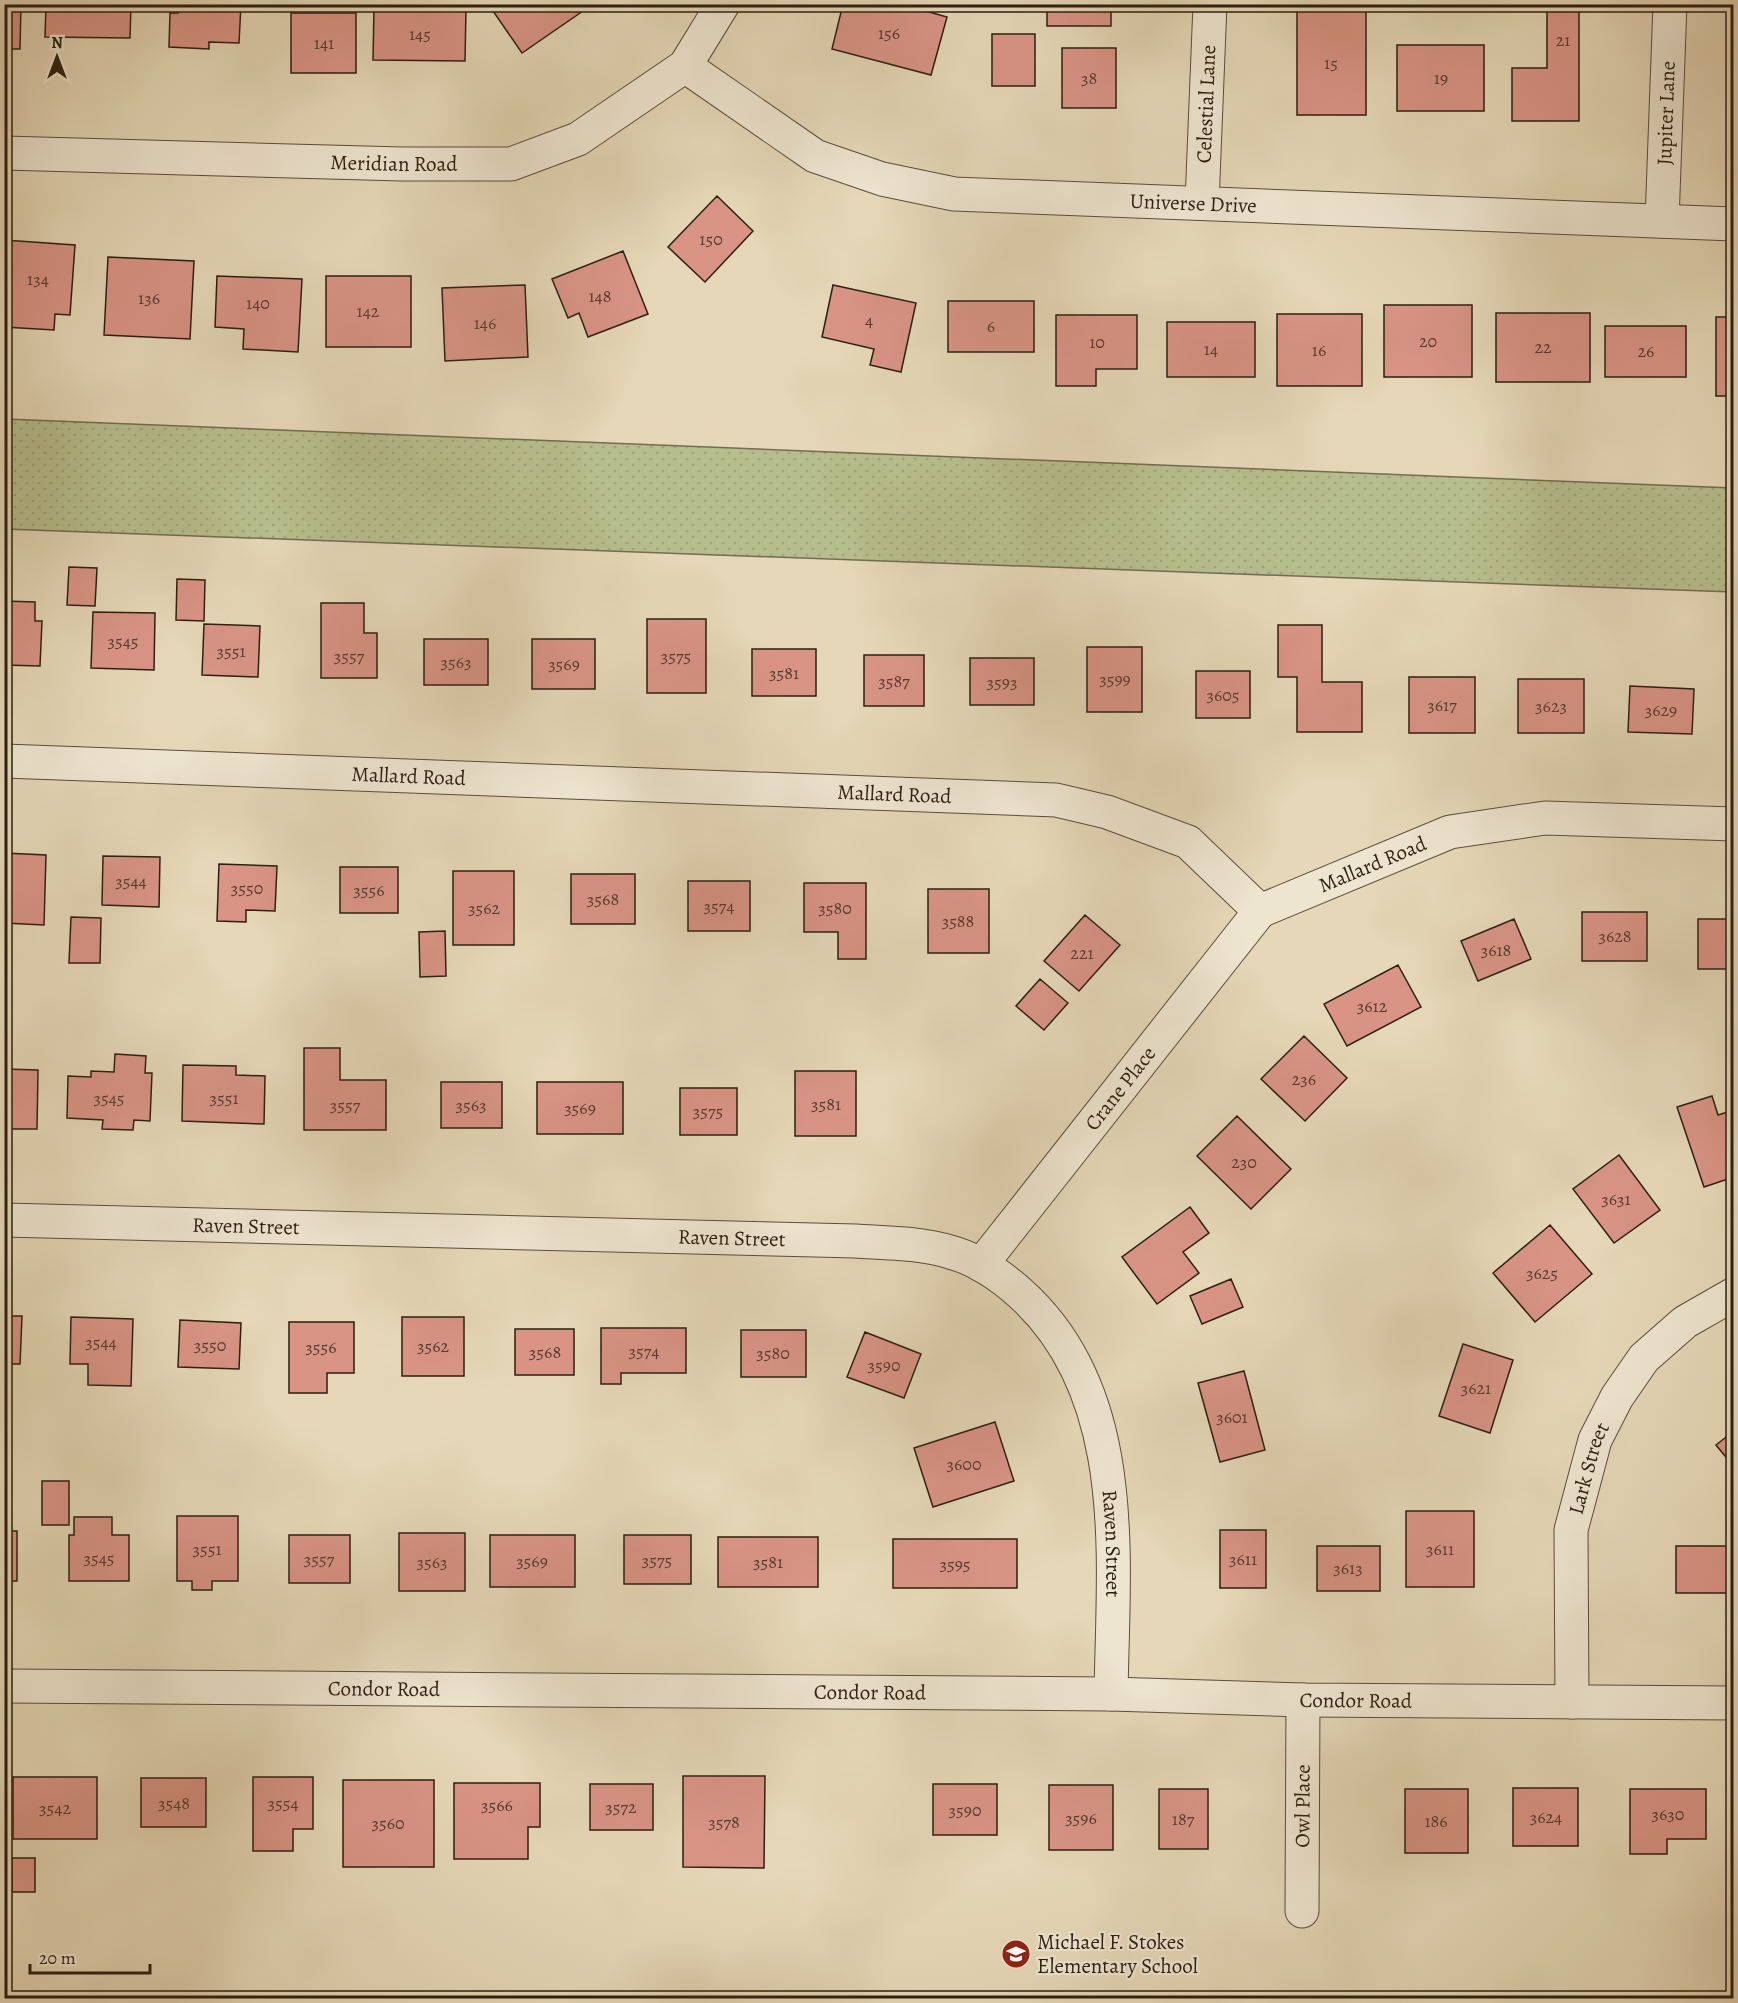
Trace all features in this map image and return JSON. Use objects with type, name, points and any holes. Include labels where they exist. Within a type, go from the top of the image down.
[{"type":"street","name":"Meridian Road","points":[[4,153],[402,164],[511,164],[578,139],[685,66],[723,4]]},
{"type":"street","name":"Celestial Lane","points":[[1202,203],[1210,4]]},
{"type":"street","name":"Jupiter Lane","points":[[1662,221],[1670,4]]},
{"type":"street","name":"Universe Drive","points":[[685,66],[815,156],[882,179],[954,194],[1734,224]]},
{"type":"street","name":"Mallard Road","points":[[4,761],[1056,800],[1107,812],[1188,842],[1260,911],[1450,832],[1545,818],[1734,825]]},
{"type":"street","name":"Crane Place","points":[[981,1265],[1260,911]]},
{"type":"street","name":"Raven Street","points":[[4,1220],[856,1241],[918,1245],[952,1252],[981,1265],[1008,1282],[1038,1308],[1064,1344],[1086,1388],[1111,1488],[1114,1537],[1111,1694]]},
{"type":"street","name":"Lark Street","points":[[1572,1702],[1570,1530],[1595,1440],[1617,1397],[1644,1358],[1685,1323],[1734,1294]]},
{"type":"street","name":"Condor Road","points":[[4,1686],[1111,1694],[1303,1700],[1734,1702]]},
{"type":"street","name":"Owl Place","points":[[1302,1911],[1303,1700]]},
{"type":"green space","points":[[5,419],[1733,488],[1733,592],[5,529]]},
{"type":"building","points":[[4,4],[21,4],[20,49],[4,49]]},
{"type":"building","points":[[46,4],[131,4],[130,38],[45,37]]},
{"type":"building","points":[[179,4],[241,4],[239,43],[209,42],[209,49],[169,47],[170,13],[178,13]]},
{"type":"building","points":[[503,4],[593,4],[522,53],[493,11]]},
{"type":"building","points":[[843,4],[901,4],[947,17],[931,75],[832,49]]},
{"type":"building","points":[[1047,4],[1111,4],[1111,26],[1047,26]]},
{"type":"building","points":[[374,7],[466,8],[465,61],[373,60]]},
{"type":"building","points":[[1297,10],[1366,10],[1366,115],[1297,115]]},
{"type":"building","points":[[1547,11],[1579,11],[1579,121],[1512,121],[1512,68],[1547,68]]},
{"type":"building","points":[[291,13],[356,13],[356,73],[291,73]]},
{"type":"building","points":[[992,34],[1035,34],[1035,86],[992,86]]},
{"type":"building","points":[[1397,45],[1484,45],[1484,111],[1397,111]]},
{"type":"building","points":[[1062,48],[1116,48],[1116,108],[1062,108]]},
{"type":"building","points":[[717,196],[753,231],[705,282],[668,247]]},
{"type":"building","points":[[4,240],[75,245],[70,315],[55,314],[54,330],[4,327]]},
{"type":"building","points":[[623,251],[648,314],[588,337],[579,313],[568,318],[552,279]]},
{"type":"building","points":[[108,257],[194,261],[190,339],[104,335]]},
{"type":"building","points":[[217,276],[302,279],[298,352],[243,349],[244,329],[215,327]]},
{"type":"building","points":[[326,276],[411,276],[411,347],[326,347]]},
{"type":"building","points":[[525,285],[528,357],[445,361],[442,288]]},
{"type":"building","points":[[833,285],[916,303],[901,372],[870,365],[874,349],[822,337]]},
{"type":"building","points":[[948,301],[1034,301],[1034,352],[948,352]]},
{"type":"building","points":[[1384,305],[1472,305],[1472,377],[1384,377]]},
{"type":"building","points":[[1496,313],[1590,313],[1590,382],[1496,382]]},
{"type":"building","points":[[1277,314],[1362,314],[1362,386],[1277,386]]},
{"type":"building","points":[[1056,315],[1137,315],[1137,369],[1096,369],[1096,386],[1056,386]]},
{"type":"building","points":[[1716,317],[1734,317],[1734,396],[1716,396]]},
{"type":"building","points":[[1167,322],[1255,322],[1255,377],[1167,377]]},
{"type":"building","points":[[1605,326],[1686,326],[1686,377],[1605,377]]},
{"type":"building","points":[[69,567],[97,568],[95,606],[67,605]]},
{"type":"building","points":[[177,579],[205,580],[204,621],[176,620]]},
{"type":"building","points":[[4,601],[35,602],[35,621],[42,621],[40,666],[4,665]]},
{"type":"building","points":[[321,603],[364,603],[364,633],[377,633],[377,678],[321,678]]},
{"type":"building","points":[[93,612],[155,613],[154,670],[91,668]]},
{"type":"building","points":[[647,619],[706,619],[706,693],[647,693]]},
{"type":"building","points":[[204,624],[260,626],[258,677],[202,675]]},
{"type":"building","points":[[1278,625],[1322,625],[1322,682],[1362,682],[1362,732],[1297,732],[1297,677],[1278,677]]},
{"type":"building","points":[[424,639],[488,639],[488,685],[424,685]]},
{"type":"building","points":[[532,639],[595,639],[595,689],[532,689]]},
{"type":"building","points":[[1087,647],[1142,647],[1142,712],[1087,712]]},
{"type":"building","points":[[752,649],[816,649],[816,696],[752,696]]},
{"type":"building","points":[[864,655],[924,655],[924,706],[864,706]]},
{"type":"building","points":[[970,658],[1034,658],[1034,705],[970,705]]},
{"type":"building","points":[[1196,671],[1250,671],[1250,718],[1196,718]]},
{"type":"building","points":[[1409,677],[1475,677],[1475,733],[1409,733]]},
{"type":"building","points":[[1518,679],[1584,679],[1584,733],[1518,733]]},
{"type":"building","points":[[1630,686],[1694,689],[1692,734],[1628,732]]},
{"type":"building","points":[[4,853],[46,855],[44,925],[4,923]]},
{"type":"building","points":[[103,856],[160,857],[159,907],[102,905]]},
{"type":"building","points":[[219,864],[277,866],[275,911],[246,910],[246,922],[217,921]]},
{"type":"building","points":[[340,867],[398,867],[398,913],[340,913]]},
{"type":"building","points":[[453,871],[514,871],[514,945],[453,945]]},
{"type":"building","points":[[571,874],[635,874],[635,924],[571,924]]},
{"type":"building","points":[[688,881],[750,881],[750,931],[688,931]]},
{"type":"building","points":[[804,883],[866,883],[866,959],[838,959],[838,932],[804,932]]},
{"type":"building","points":[[928,889],[989,889],[989,953],[928,953]]},
{"type":"building","points":[[1582,912],[1647,912],[1647,961],[1582,961]]},
{"type":"building","points":[[1085,915],[1120,945],[1079,991],[1044,961]]},
{"type":"building","points":[[71,917],[101,918],[100,963],[69,963]]},
{"type":"building","points":[[1514,919],[1531,959],[1478,981],[1461,941]]},
{"type":"building","points":[[1698,919],[1734,919],[1734,969],[1698,969]]},
{"type":"building","points":[[445,931],[446,976],[420,977],[419,932]]},
{"type":"building","points":[[1398,965],[1421,1007],[1347,1046],[1324,1004]]},
{"type":"building","points":[[1040,979],[1068,1003],[1044,1030],[1016,1006]]},
{"type":"building","points":[[1304,1036],[1347,1078],[1305,1121],[1261,1079]]},
{"type":"building","points":[[304,1048],[340,1048],[340,1080],[386,1080],[386,1130],[304,1130]]},
{"type":"building","points":[[115,1054],[146,1056],[145,1073],[152,1073],[150,1121],[134,1120],[133,1130],[102,1129],[103,1120],[67,1118],[68,1076],[91,1077],[91,1071],[114,1072]]},
{"type":"building","points":[[183,1065],[236,1066],[236,1075],[265,1076],[264,1124],[182,1121]]},
{"type":"building","points":[[4,1069],[38,1070],[37,1129],[4,1129]]},
{"type":"building","points":[[795,1071],[856,1071],[856,1136],[795,1136]]},
{"type":"building","points":[[441,1082],[502,1082],[502,1128],[441,1128]]},
{"type":"building","points":[[537,1082],[623,1082],[623,1134],[537,1134]]},
{"type":"building","points":[[680,1088],[737,1088],[737,1135],[680,1135]]},
{"type":"building","points":[[1712,1096],[1718,1115],[1734,1110],[1734,1177],[1704,1187],[1677,1107]]},
{"type":"building","points":[[1237,1116],[1291,1169],[1251,1209],[1197,1156]]},
{"type":"building","points":[[1619,1155],[1660,1210],[1614,1243],[1573,1189]]},
{"type":"building","points":[[1190,1207],[1209,1233],[1183,1252],[1199,1273],[1157,1304],[1122,1257]]},
{"type":"building","points":[[1550,1225],[1592,1274],[1535,1322],[1493,1273]]},
{"type":"building","points":[[1231,1279],[1243,1307],[1202,1324],[1190,1296]]},
{"type":"building","points":[[4,1316],[22,1316],[20,1364],[4,1364]]},
{"type":"building","points":[[71,1317],[133,1319],[131,1386],[88,1385],[88,1364],[70,1364]]},
{"type":"building","points":[[402,1317],[464,1317],[464,1376],[402,1376]]},
{"type":"building","points":[[180,1320],[241,1323],[239,1369],[178,1367]]},
{"type":"building","points":[[289,1322],[354,1322],[354,1373],[327,1373],[327,1393],[289,1393]]},
{"type":"building","points":[[601,1328],[686,1328],[686,1373],[621,1373],[621,1384],[601,1384]]},
{"type":"building","points":[[515,1329],[574,1329],[574,1375],[515,1375]]},
{"type":"building","points":[[741,1330],[806,1330],[806,1377],[741,1377]]},
{"type":"building","points":[[865,1332],[921,1354],[904,1398],[847,1377]]},
{"type":"building","points":[[1463,1344],[1513,1360],[1490,1433],[1439,1416]]},
{"type":"building","points":[[1244,1371],[1265,1450],[1220,1462],[1198,1383]]},
{"type":"building","points":[[995,1422],[1014,1481],[933,1507],[914,1448]]},
{"type":"building","points":[[1734,1431],[1734,1467],[1716,1445]]},
{"type":"building","points":[[42,1481],[69,1481],[69,1525],[42,1525]]},
{"type":"building","points":[[1406,1511],[1474,1511],[1474,1587],[1406,1587]]},
{"type":"building","points":[[177,1516],[238,1516],[238,1581],[212,1581],[212,1590],[192,1590],[192,1581],[177,1581]]},
{"type":"building","points":[[74,1517],[112,1517],[112,1535],[129,1535],[129,1581],[69,1581],[69,1535],[74,1535]]},
{"type":"building","points":[[1220,1530],[1266,1530],[1266,1588],[1220,1588]]},
{"type":"building","points":[[4,1531],[17,1531],[17,1581],[4,1581]]},
{"type":"building","points":[[399,1533],[465,1533],[465,1591],[399,1591]]},
{"type":"building","points":[[289,1535],[350,1535],[350,1583],[289,1583]]},
{"type":"building","points":[[490,1535],[575,1535],[575,1587],[490,1587]]},
{"type":"building","points":[[624,1535],[691,1535],[691,1584],[624,1584]]},
{"type":"building","points":[[718,1537],[818,1537],[818,1587],[718,1587]]},
{"type":"building","points":[[893,1539],[1017,1539],[1017,1588],[893,1588]]},
{"type":"building","points":[[1317,1546],[1380,1546],[1380,1591],[1317,1591]]},
{"type":"building","points":[[1676,1546],[1734,1546],[1734,1593],[1676,1593]]},
{"type":"building","points":[[683,1776],[765,1776],[764,1868],[683,1867]]},
{"type":"building","points":[[13,1777],[97,1777],[97,1839],[13,1839]]},
{"type":"building","points":[[253,1777],[313,1777],[313,1829],[293,1829],[293,1851],[253,1851]]},
{"type":"building","points":[[141,1778],[206,1778],[206,1827],[141,1827]]},
{"type":"building","points":[[343,1780],[434,1780],[434,1867],[343,1867]]},
{"type":"building","points":[[454,1783],[540,1783],[540,1827],[528,1827],[528,1859],[454,1859]]},
{"type":"building","points":[[590,1784],[653,1784],[653,1830],[590,1830]]},
{"type":"building","points":[[933,1784],[997,1784],[997,1835],[933,1835]]},
{"type":"building","points":[[1049,1785],[1113,1785],[1113,1850],[1049,1850]]},
{"type":"building","points":[[1513,1788],[1578,1788],[1578,1846],[1513,1846]]},
{"type":"building","points":[[1159,1789],[1208,1789],[1208,1849],[1159,1849]]},
{"type":"building","points":[[1405,1789],[1468,1789],[1468,1853],[1405,1853]]},
{"type":"building","points":[[1630,1789],[1706,1789],[1706,1839],[1667,1839],[1667,1854],[1630,1854]]},
{"type":"building","points":[[12,1858],[35,1858],[35,1892],[12,1892]]},
{"type":"place","name":"Michael F. Stokes Elementary School","points":[[1016,1954]]}]
